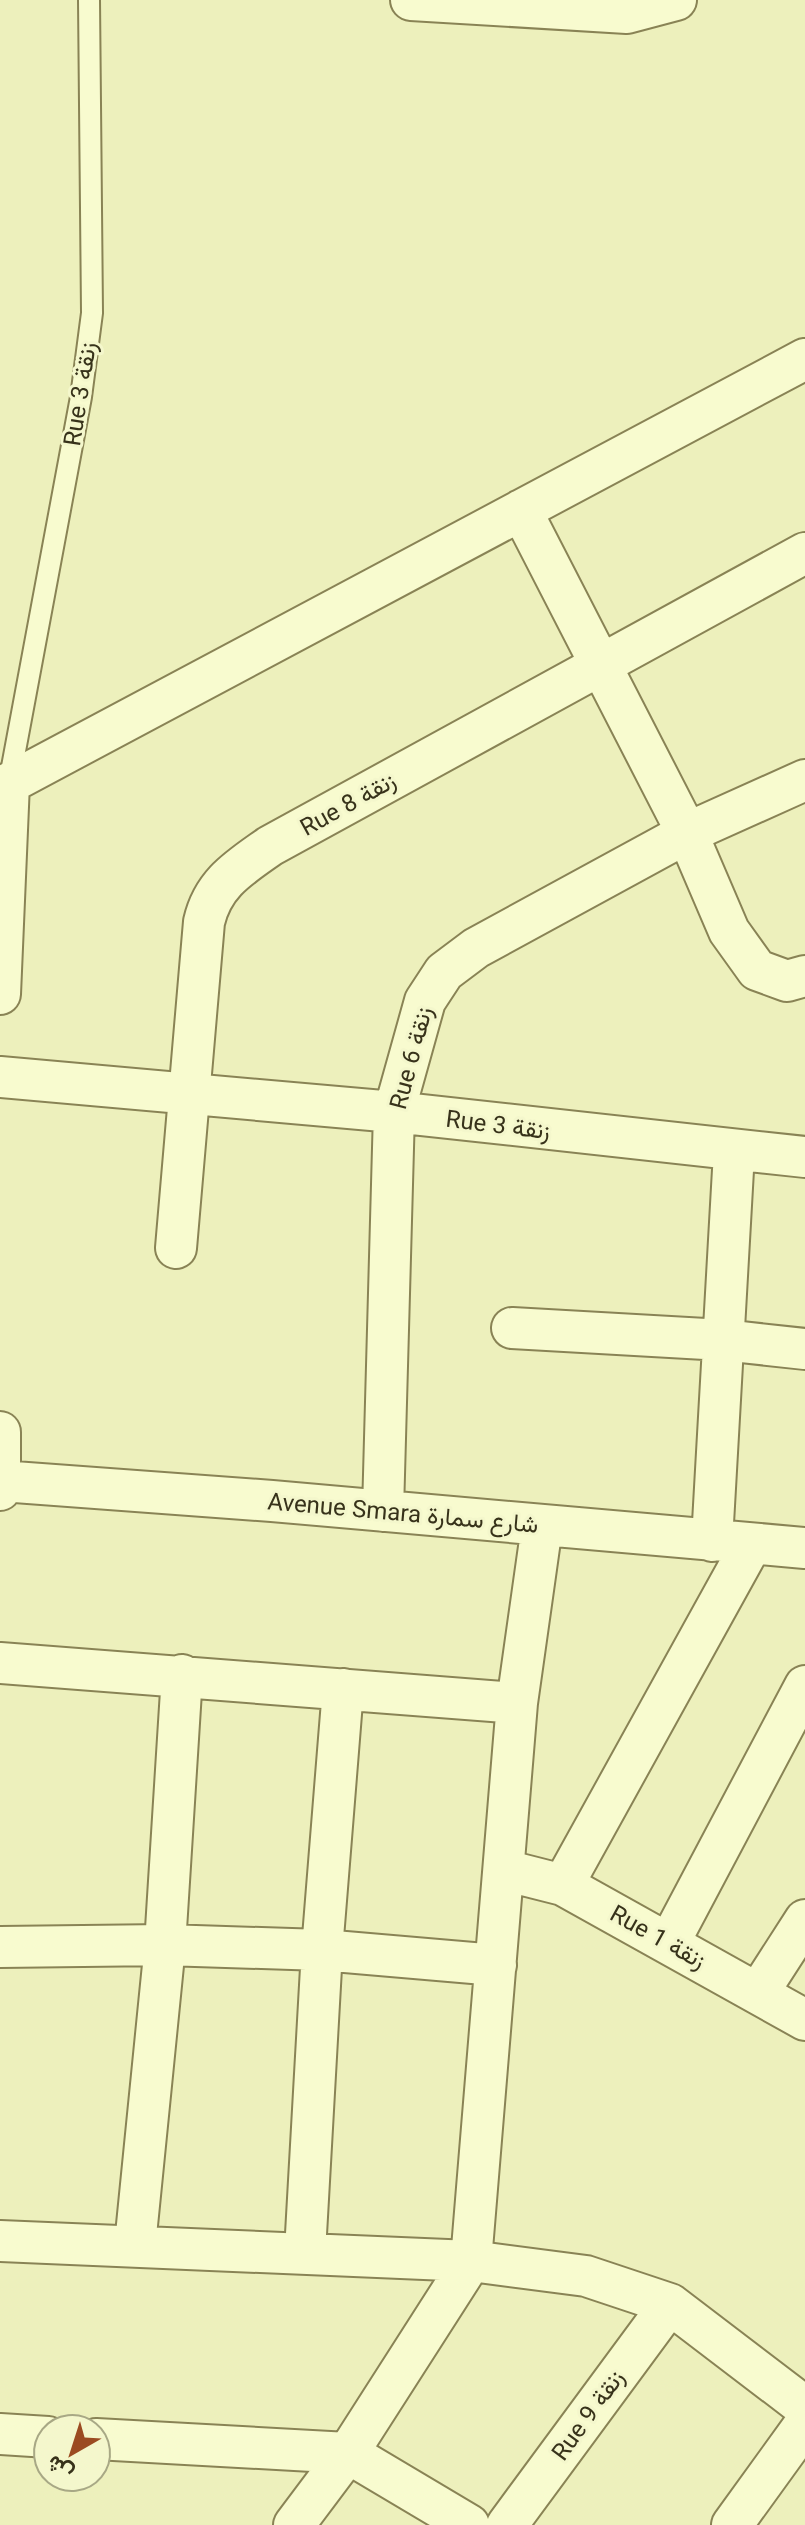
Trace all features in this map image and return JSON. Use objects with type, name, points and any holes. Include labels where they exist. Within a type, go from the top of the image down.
[{"type":"street","points":[[411,0],[586,13],[627,13],[670,3]]},
{"type":"street","points":[[0,994],[4,786],[805,359]]},
{"type":"street","points":[[521,510],[687,833],[729,931],[757,970],[787,981],[805,976]]},
{"type":"street","name":"Rue 8 زنقة","points":[[176,1248],[204,922],[209,901],[225,878],[270,846],[805,553]]},
{"type":"street","name":"Rue 6 زنقة","points":[[383,1511],[394,1112],[425,1001],[444,972],[476,948],[687,833],[805,780]]},
{"type":"street","name":"Rue 3 زنقة","points":[[0,1077],[394,1112],[734,1152],[805,1157]]},
{"type":"street","points":[[712,1541],[734,1152]]},
{"type":"street","points":[[512,1328],[723,1340],[805,1349]]},
{"type":"street","points":[[0,1432],[0,1490]]},
{"type":"street","name":"Avenue Smara شارع سمارة","points":[[0,1481],[805,1548]]},
{"type":"street","points":[[294,2525],[348,2453],[471,2261],[517,1703],[542,1526]]},
{"type":"street","points":[[563,1885],[751,1545]]},
{"type":"street","points":[[0,1663],[517,1703]]},
{"type":"street","points":[[135,2245],[165,1945],[182,1675]]},
{"type":"street","points":[[669,1943],[805,1686]]},
{"type":"street","points":[[305,2252],[322,1950],[343,1689]]},
{"type":"street","name":"Rue 1 زنقة","points":[[504,1870],[563,1885],[805,2020]]},
{"type":"street","points":[[758,1993],[805,1920]]},
{"type":"street","points":[[0,1947],[165,1945],[322,1950],[496,1965]]},
{"type":"street","points":[[0,2241],[471,2261],[586,2276],[670,2304],[805,2407]]},
{"type":"street","name":"Rue 9 زنقة","points":[[507,2525],[670,2304]]},
{"type":"street","points":[[732,2525],[805,2424]]},
{"type":"street","points":[[0,2434],[32,2436]]},
{"type":"street","points":[[112,2440],[348,2453],[469,2525]]},
{"type":"lane","name":"Rue 3 زنقة","points":[[4,786],[81,397],[92,313],[89,0]]}]
